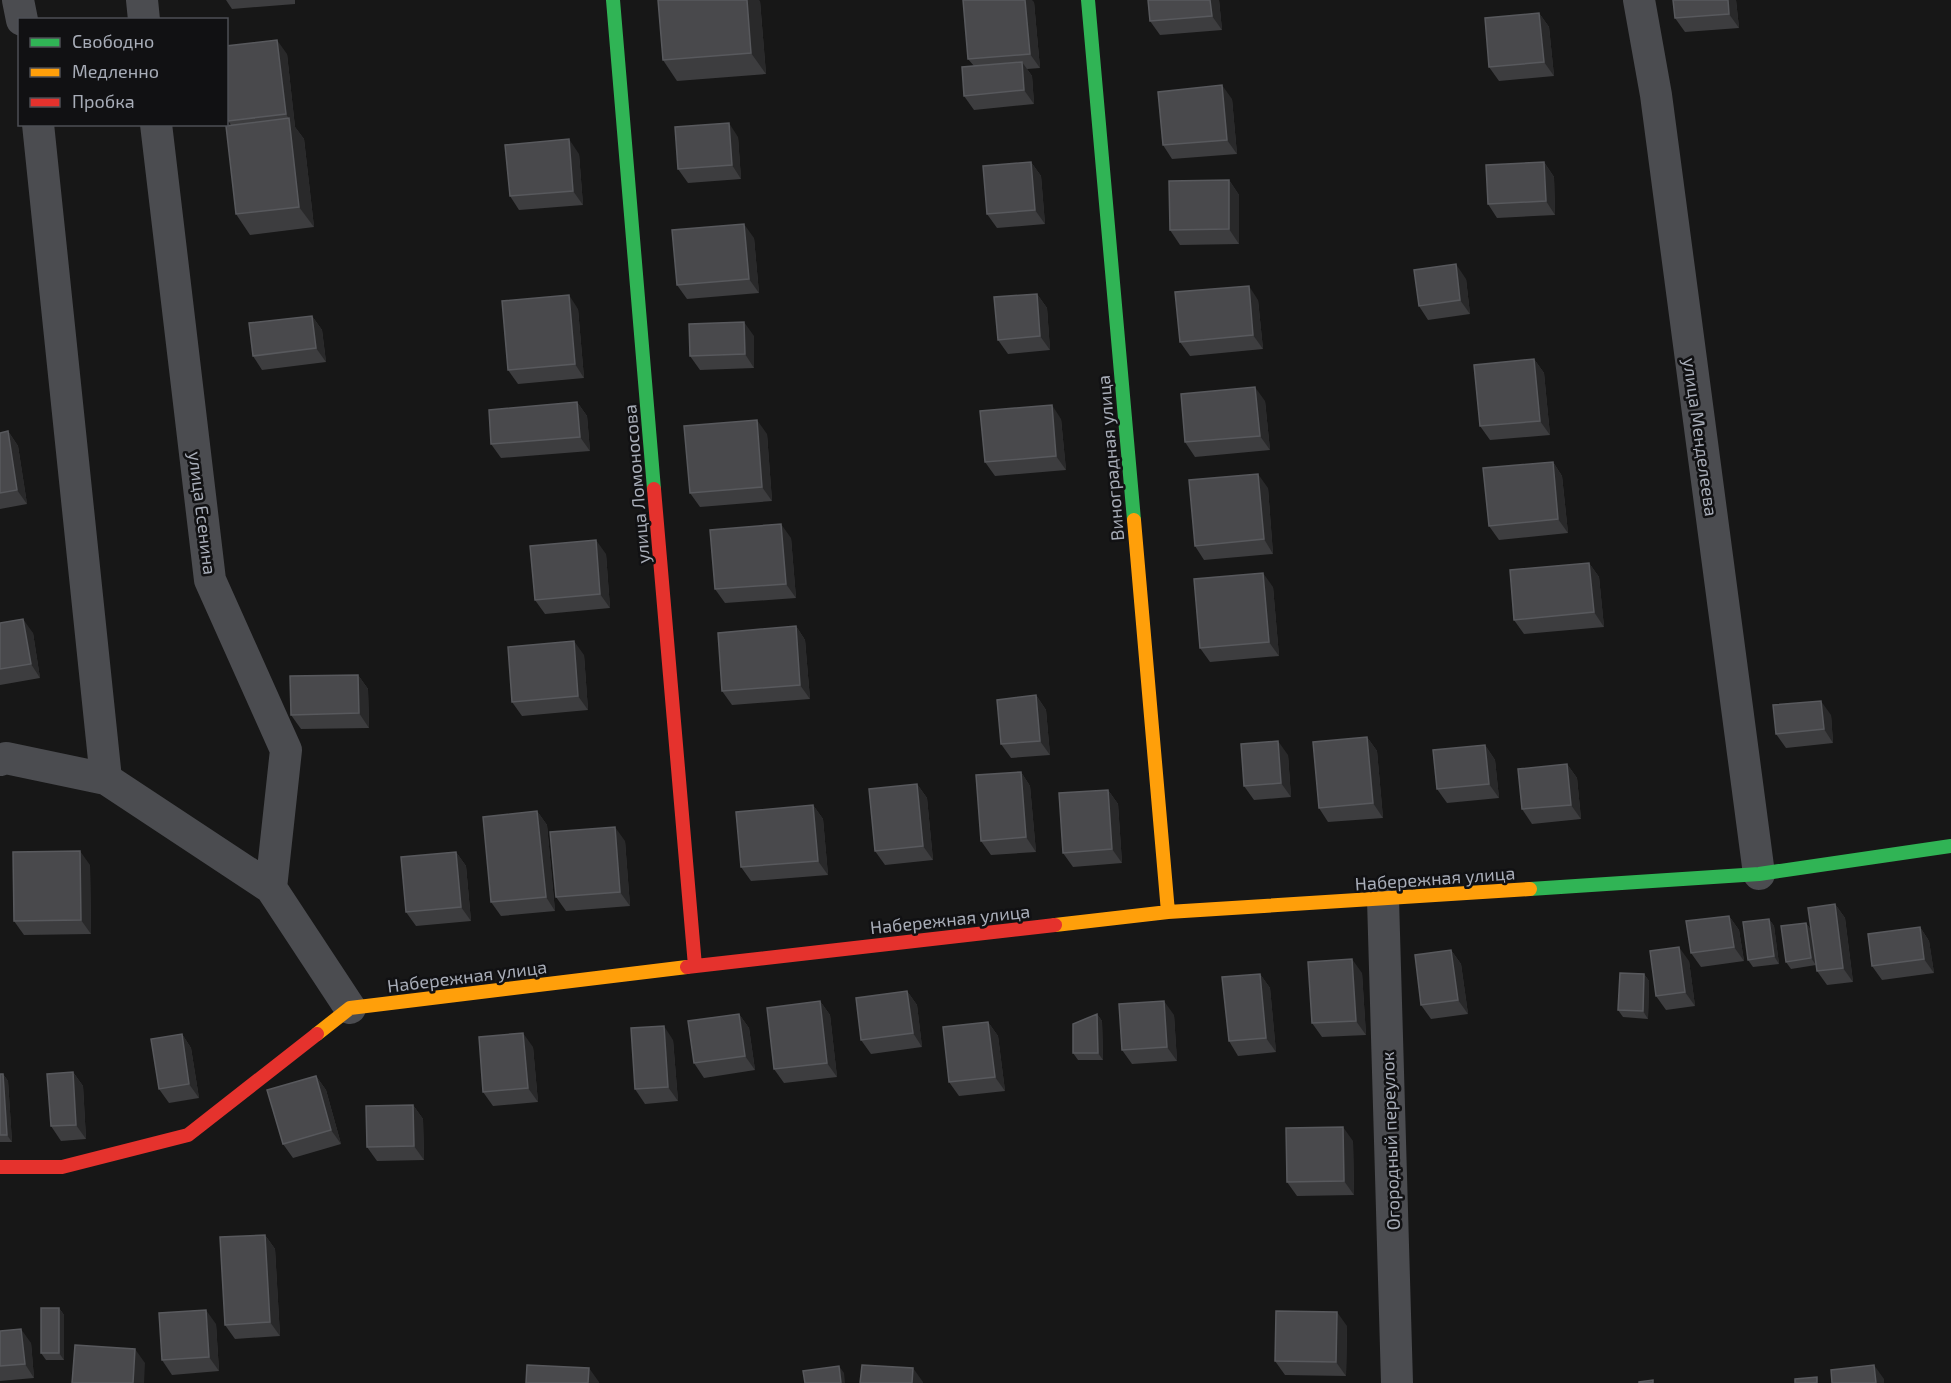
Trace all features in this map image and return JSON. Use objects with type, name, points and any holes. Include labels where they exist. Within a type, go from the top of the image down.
[{"type":"street","points":[[18,0],[22,18]]},
{"type":"street","points":[[142,0],[144,18]]},
{"type":"street","name":"улица Ломоносова","points":[[613,0],[695,966]]},
{"type":"street","name":"Виноградная улица","points":[[1088,0],[1168,912]]},
{"type":"street","name":"улица Менделеева","points":[[1639,0],[1656,95],[1759,874]]},
{"type":"street","points":[[38,126],[106,779]]},
{"type":"street","name":"улица Есенина","points":[[156,126],[210,580],[286,750],[271,888]]},
{"type":"street","points":[[0,760],[6,758],[106,779],[271,888],[350,1008],[188,1135],[62,1167],[0,1167]]},
{"type":"street","name":"Набережная улица","points":[[350,1008],[1168,912],[1759,874],[1951,846]]},
{"type":"street","name":"Огородный переулок","points":[[1383,899],[1397,1383]]},
{"type":"building","points":[[658,0],[747,0],[751,53],[663,60]]},
{"type":"building","points":[[963,0],[1025,0],[1030,54],[968,59]]},
{"type":"building","points":[[1148,0],[1210,0],[1212,16],[1150,21]]},
{"type":"building","points":[[1673,0],[1728,0],[1729,14],[1675,18]]},
{"type":"building","points":[[1539,13],[1544,62],[1489,67],[1485,18]]},
{"type":"building","points":[[277,40],[286,114],[228,121],[228,46]]},
{"type":"building","points":[[1022,62],[1024,90],[964,96],[962,67]]},
{"type":"building","points":[[1222,85],[1227,140],[1163,145],[1158,92]]},
{"type":"building","points":[[289,118],[299,207],[236,214],[226,126]]},
{"type":"building","points":[[729,123],[732,165],[678,169],[675,127]]},
{"type":"building","points":[[569,139],[573,191],[510,196],[505,145]]},
{"type":"building","points":[[1031,162],[1035,210],[987,214],[983,166]]},
{"type":"building","points":[[1544,162],[1546,201],[1488,204],[1486,165]]},
{"type":"building","points":[[1229,180],[1229,229],[1170,230],[1169,181]]},
{"type":"building","points":[[744,224],[749,279],[677,285],[672,230]]},
{"type":"building","points":[[1456,264],[1460,300],[1419,306],[1414,270]]},
{"type":"building","points":[[1249,286],[1253,335],[1180,342],[1175,292]]},
{"type":"building","points":[[1037,294],[1040,336],[998,340],[994,297]]},
{"type":"building","points":[[569,295],[575,364],[508,370],[502,301]]},
{"type":"building","points":[[312,316],[316,348],[253,356],[249,323]]},
{"type":"building","points":[[744,322],[745,354],[690,356],[689,324]]},
{"type":"building","points":[[1534,359],[1540,421],[1480,426],[1474,365]]},
{"type":"building","points":[[1255,387],[1260,436],[1185,442],[1181,394]]},
{"type":"building","points":[[577,402],[580,437],[491,444],[489,410]]},
{"type":"building","points":[[1052,405],[1056,456],[985,462],[980,411]]},
{"type":"building","points":[[757,420],[762,487],[690,493],[684,426]]},
{"type":"building","points":[[8,431],[17,490],[0,493],[0,433]]},
{"type":"building","points":[[1553,462],[1558,519],[1489,526],[1483,468]]},
{"type":"building","points":[[1258,474],[1264,539],[1195,546],[1189,480]]},
{"type":"building","points":[[781,524],[786,584],[715,589],[710,530]]},
{"type":"building","points":[[596,540],[600,594],[535,600],[530,546]]},
{"type":"building","points":[[1589,563],[1594,612],[1514,620],[1510,570]]},
{"type":"building","points":[[1263,573],[1269,642],[1200,648],[1194,579]]},
{"type":"building","points":[[23,619],[31,664],[0,669],[0,623]]},
{"type":"building","points":[[796,626],[800,685],[722,691],[718,633]]},
{"type":"building","points":[[574,641],[578,696],[512,702],[508,647]]},
{"type":"building","points":[[358,675],[359,713],[291,715],[290,676]]},
{"type":"building","points":[[1036,695],[1040,741],[1001,744],[997,700]]},
{"type":"building","points":[[1821,701],[1824,729],[1776,734],[1773,705]]},
{"type":"building","points":[[1367,737],[1373,803],[1319,808],[1313,742]]},
{"type":"building","points":[[1278,741],[1281,783],[1244,786],[1241,744]]},
{"type":"building","points":[[1485,745],[1489,784],[1437,789],[1433,750]]},
{"type":"building","points":[[1567,764],[1571,805],[1522,809],[1518,769]]},
{"type":"building","points":[[1021,772],[1026,837],[981,841],[976,775]]},
{"type":"building","points":[[917,784],[923,846],[875,851],[869,789]]},
{"type":"building","points":[[1108,790],[1112,849],[1063,853],[1059,793]]},
{"type":"building","points":[[813,805],[818,861],[741,867],[736,812]]},
{"type":"building","points":[[537,811],[546,897],[491,902],[483,817]]},
{"type":"building","points":[[615,827],[620,892],[556,897],[550,832]]},
{"type":"building","points":[[80,851],[81,920],[14,921],[13,852]]},
{"type":"building","points":[[456,852],[461,907],[406,912],[401,857]]},
{"type":"building","points":[[1835,904],[1843,968],[1817,971],[1808,908]]},
{"type":"building","points":[[1729,916],[1734,947],[1691,953],[1686,921]]},
{"type":"building","points":[[1769,919],[1774,956],[1748,960],[1743,922]]},
{"type":"building","points":[[1806,923],[1811,958],[1786,962],[1781,926]]},
{"type":"building","points":[[1920,927],[1924,959],[1872,966],[1868,934]]},
{"type":"building","points":[[1679,947],[1685,992],[1656,996],[1650,951]]},
{"type":"building","points":[[1451,950],[1458,1000],[1421,1005],[1415,955]]},
{"type":"building","points":[[1352,959],[1356,1021],[1312,1023],[1308,962]]},
{"type":"building","points":[[1620,973],[1644,974],[1643,1011],[1618,1010]]},
{"type":"building","points":[[1260,974],[1266,1038],[1229,1041],[1222,977]]},
{"type":"building","points":[[907,991],[913,1033],[861,1040],[856,998]]},
{"type":"building","points":[[820,1001],[827,1063],[774,1069],[767,1008]]},
{"type":"building","points":[[1164,1001],[1167,1047],[1122,1050],[1119,1004]]},
{"type":"building","points":[[739,1014],[745,1056],[694,1063],[688,1021]]},
{"type":"building","points":[[1097,1014],[1098,1053],[1073,1053],[1073,1024]]},
{"type":"building","points":[[988,1022],[995,1077],[949,1082],[943,1027]]},
{"type":"building","points":[[664,1026],[668,1087],[635,1089],[631,1028]]},
{"type":"building","points":[[523,1033],[528,1088],[483,1092],[479,1037]]},
{"type":"building","points":[[182,1034],[189,1084],[159,1089],[151,1039]]},
{"type":"building","points":[[73,1072],[76,1125],[51,1126],[47,1074]]},
{"type":"building","points":[[0,1074],[3,1074],[7,1135],[0,1135]]},
{"type":"building","points":[[316,1076],[331,1130],[283,1144],[267,1090]]},
{"type":"building","points":[[413,1105],[414,1146],[367,1147],[366,1106]]},
{"type":"building","points":[[1343,1127],[1344,1181],[1287,1182],[1286,1128]]},
{"type":"building","points":[[265,1235],[270,1322],[225,1325],[220,1237]]},
{"type":"building","points":[[41,1308],[59,1308],[59,1353],[41,1353]]},
{"type":"building","points":[[206,1310],[209,1357],[162,1360],[159,1313]]},
{"type":"building","points":[[1276,1311],[1337,1312],[1336,1362],[1275,1361]]},
{"type":"building","points":[[21,1329],[25,1364],[0,1366],[0,1331]]},
{"type":"building","points":[[75,1345],[135,1349],[133,1383],[72,1383]]},
{"type":"building","points":[[527,1365],[589,1368],[588,1383],[526,1383]]},
{"type":"building","points":[[862,1365],[913,1368],[912,1383],[860,1383]]},
{"type":"building","points":[[1874,1365],[1876,1383],[1832,1383],[1831,1370]]},
{"type":"building","points":[[839,1366],[841,1383],[805,1383],[803,1371]]},
{"type":"building","points":[[1817,1377],[1817,1383],[1795,1383],[1795,1379]]},
{"type":"building","points":[[1653,1380],[1653,1383],[1639,1383],[1639,1382]]},
{"type":"traffic: fast","points":[[613,0],[654,489]]},
{"type":"traffic: fast","points":[[1088,0],[1134,520]]},
{"type":"traffic: fast","points":[[1530,889],[1759,874],[1951,846]]},
{"type":"traffic: slow","points":[[1134,520],[1168,912]]},
{"type":"traffic: slow","points":[[1055,925],[1168,912],[1530,889]]},
{"type":"traffic: slow","points":[[317,1034],[350,1008],[687,967]]},
{"type":"traffic: jam","points":[[654,489],[695,966]]},
{"type":"traffic: jam","points":[[687,967],[1055,925]]},
{"type":"traffic: jam","points":[[0,1167],[62,1167],[188,1135],[317,1034]]}]
